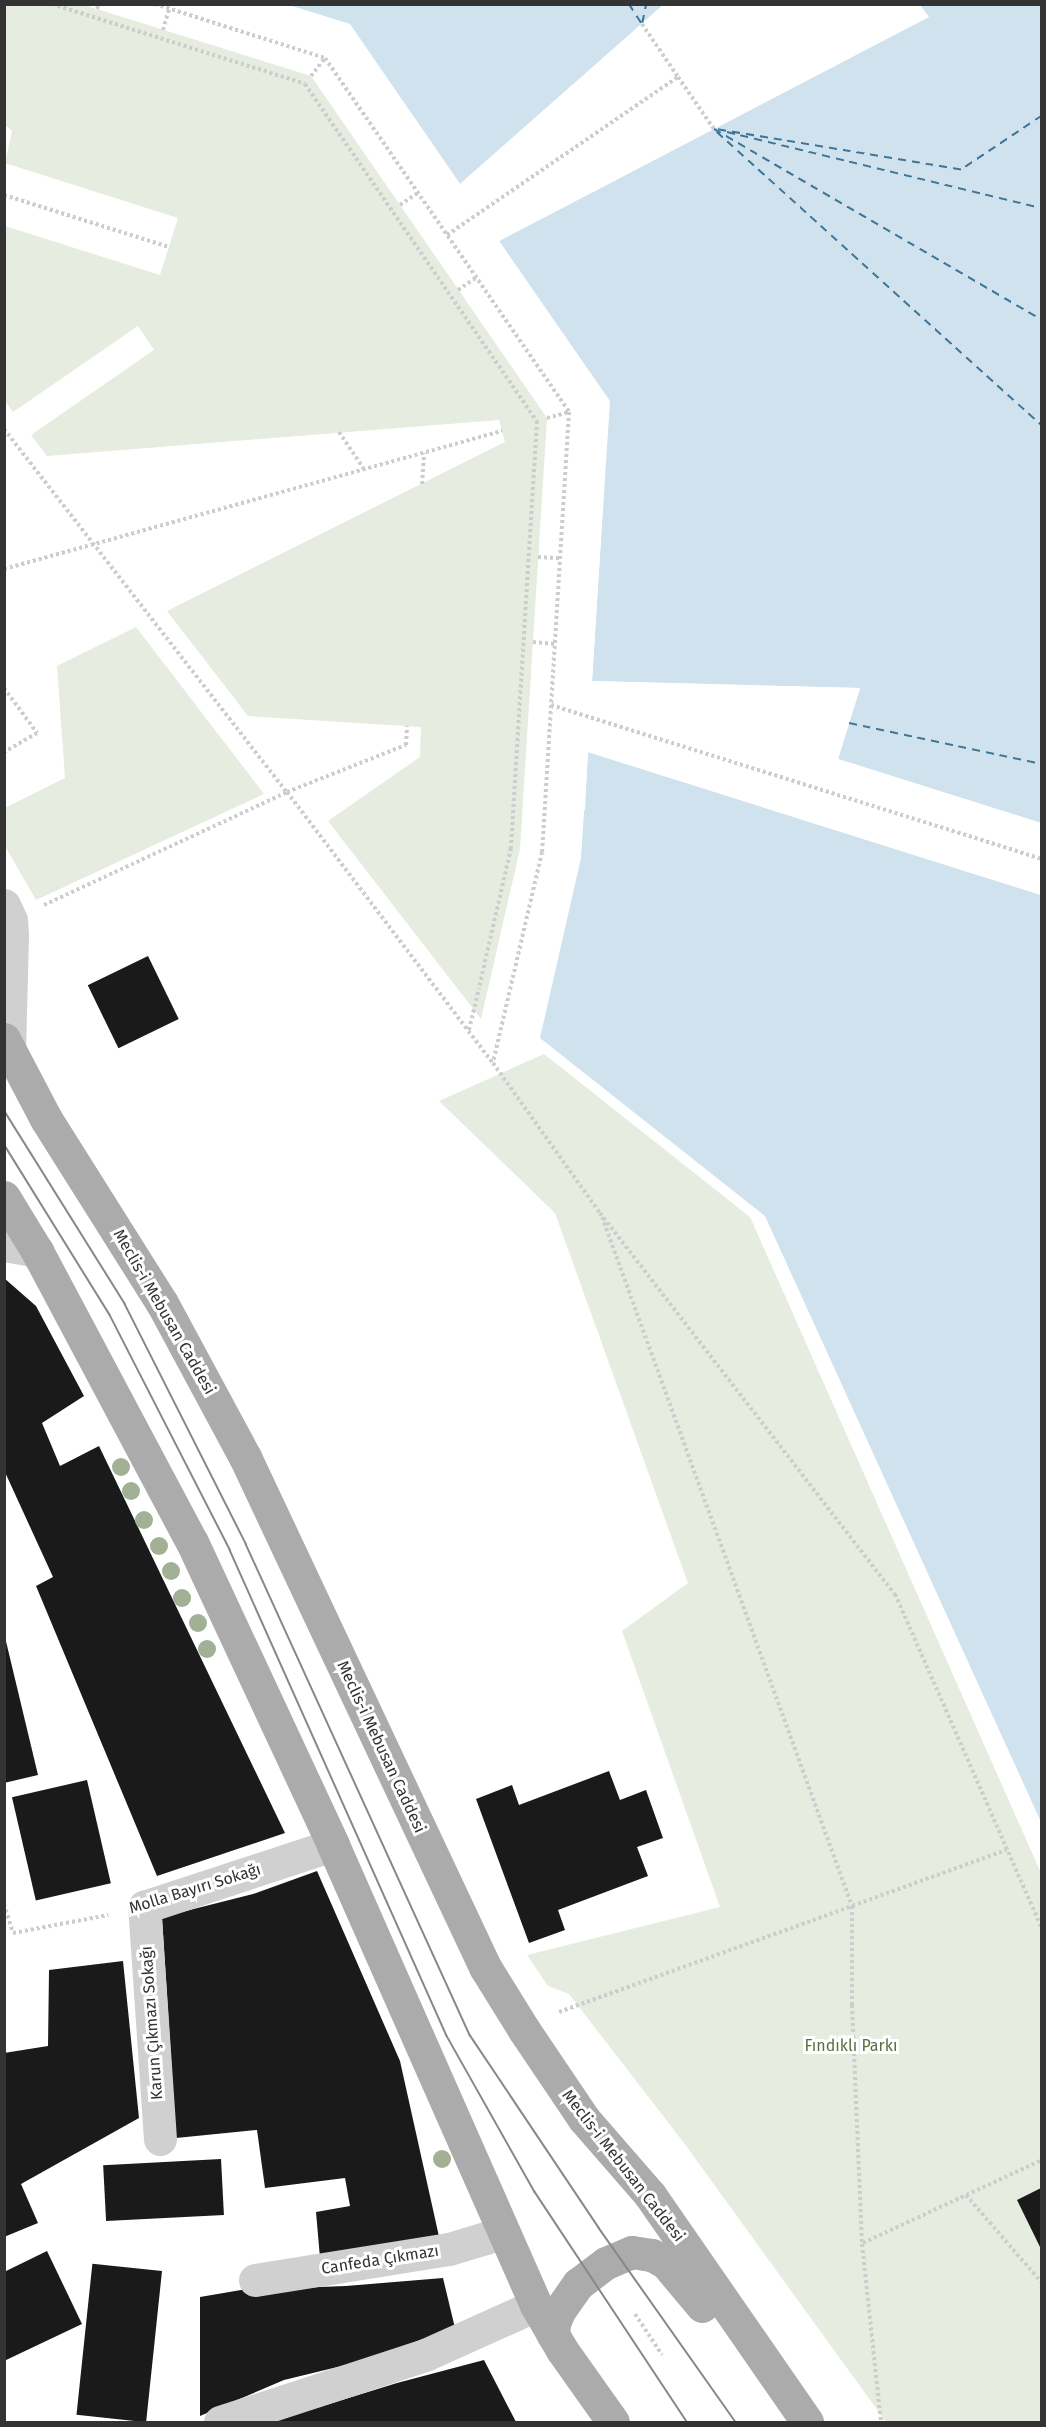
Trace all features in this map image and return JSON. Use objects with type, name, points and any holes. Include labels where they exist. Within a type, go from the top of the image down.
[{"type":"main road","name":"Meclis-i Mebusan Caddesi","points":[[7,1043],[46,1119],[162,1303],[245,1456],[484,1967],[584,2119],[650,2195],[807,2422]]},
{"type":"main road","points":[[4,1197],[37,1251],[192,1542],[333,1845],[502,2233],[536,2305],[553,2335],[614,2422]]},
{"type":"main road","points":[[553,2335],[554,2323],[559,2311],[578,2284],[606,2263],[632,2252],[652,2255],[666,2263],[712,2318],[758,2354]]},
{"type":"street","points":[[7,1043],[8,913]]},
{"type":"street","points":[[4,1245],[37,1251]]},
{"type":"street","name":"Molla Bayırı Sokağı","points":[[144,1907],[333,1845]]},
{"type":"street","name":"Karun Çıkmazı Sokağı","points":[[144,1907],[160,2139]]},
{"type":"street","name":"Canfeda Çıkmazı","points":[[255,2280],[450,2250],[502,2233]]},
{"type":"street","points":[[220,2422],[425,2355],[536,2305]]},
{"type":"path","points":[[52,4],[305,84],[537,421],[511,848],[469,1031]]},
{"type":"path","points":[[155,4],[325,58],[569,412],[542,852],[493,1063]]},
{"type":"path","points":[[163,30],[169,9]]},
{"type":"path","points":[[642,24],[714,129]]},
{"type":"path","points":[[311,76],[325,58]]},
{"type":"path","points":[[447,235],[678,76]]},
{"type":"path","points":[[400,205],[417,193]]},
{"type":"path","points":[[4,195],[169,247]]},
{"type":"path","points":[[458,290],[476,278]]},
{"type":"path","points":[[547,418],[569,412]]},
{"type":"path","points":[[4,429],[287,792],[493,1063],[600,1213],[895,1594],[1041,1929]]},
{"type":"path","points":[[4,569],[502,431]]},
{"type":"path","points":[[339,432],[364,469]]},
{"type":"path","points":[[422,484],[424,453]]},
{"type":"path","points":[[538,557],[560,558]]},
{"type":"path","points":[[533,642],[555,644]]},
{"type":"path","points":[[4,688],[37,733],[4,752]]},
{"type":"path","points":[[551,705],[1041,859]]},
{"type":"path","points":[[8,913],[287,792],[406,745],[407,726]]},
{"type":"path","points":[[600,1213],[852,1905],[852,2005],[862,2244],[881,2422]]},
{"type":"path","points":[[559,2012],[1007,1850]]},
{"type":"path","name":"Molla Bayırı Sokağı","points":[[4,1904],[14,1933],[144,1907]]},
{"type":"path","points":[[862,2244],[1041,2160]]},
{"type":"path","points":[[965,2194],[1041,2283]]},
{"type":"path","points":[[635,2314],[662,2355]]},
{"type":"green space","points":[[5,4],[84,5],[311,76],[547,418],[520,849],[481,1019],[328,821],[420,757],[421,727],[248,716],[167,611],[505,442],[499,420],[47,456],[31,435],[154,350],[138,326],[13,412],[5,401],[5,226],[160,275],[178,218],[5,163],[12,131],[5,125]]},
{"type":"green space","points":[[136,627],[264,794],[36,900],[5,846],[5,808],[65,778],[57,666]]},
{"type":"green space","name":"Fındıklı Parkı","points":[[544,1054],[750,1217],[1041,1873],[1041,2422],[886,2422],[684,2143],[569,1994],[548,1986],[527,1955],[720,1907],[622,1631],[688,1583],[555,1213],[439,1101]]},
{"type":"water","points":[[289,5],[663,5],[460,184],[350,24]]},
{"type":"water","points":[[920,5],[1041,5],[1041,823],[838,759],[860,688],[592,681],[610,401],[499,241],[928,17]]},
{"type":"water","points":[[588,752],[1041,895],[1041,1822],[765,1216],[540,1038],[581,858]]},
{"type":"pier","points":[[663,5],[666,5],[461,187],[458,186],[407,112],[409,110],[460,184]]},
{"type":"pier","points":[[917,5],[920,5],[929,17],[499,241],[550,315],[548,317],[497,243],[497,239],[924,16]]},
{"type":"pier","points":[[600,505],[603,505],[592,681],[860,688],[838,759],[1041,823],[1042,826],[836,761],[856,691],[590,683]]},
{"type":"pier","points":[[588,749],[1042,892],[1041,895],[588,752],[585,810],[581,810],[585,752]]},
{"type":"building","points":[[148,956],[179,1019],[118,1048],[88,985]]},
{"type":"building","points":[[4,1278],[36,1306],[84,1396],[42,1423],[60,1466],[99,1446],[285,1833],[157,1876],[36,1586],[53,1577],[4,1470]]},
{"type":"building","points":[[4,1633],[38,1775],[4,1783]]},
{"type":"building","points":[[609,1771],[620,1800],[646,1790],[663,1838],[637,1847],[648,1876],[558,1910],[565,1930],[529,1943],[476,1799],[512,1785],[519,1805]]},
{"type":"building","points":[[87,1780],[111,1883],[36,1901],[12,1797]]},
{"type":"building","points":[[317,1871],[400,2061],[440,2241],[320,2258],[316,2212],[350,2206],[345,2178],[265,2188],[257,2130],[176,2138],[162,1917],[253,1894]]},
{"type":"building","points":[[123,1961],[139,2118],[21,2184],[38,2223],[4,2237],[4,2053],[48,2046],[49,1970]]},
{"type":"building","points":[[221,2159],[224,2215],[106,2221],[103,2165]]},
{"type":"building","points":[[1041,2188],[1041,2249],[1017,2200]]},
{"type":"building","points":[[47,2251],[82,2324],[4,2361],[4,2272]]},
{"type":"building","points":[[92,2264],[162,2271],[146,2422],[76,2415]]},
{"type":"building","points":[[443,2278],[455,2328],[358,2362],[284,2380],[200,2416],[200,2297],[241,2290],[346,2286]]},
{"type":"building","points":[[484,2360],[516,2422],[271,2422],[397,2383]]},
{"type":"ferry route","points":[[629,4],[642,24]]},
{"type":"ferry route","points":[[642,23],[646,4]]},
{"type":"ferry route","points":[[1042,116],[961,170],[714,129],[1042,320]]},
{"type":"ferry route","points":[[717,132],[1042,426]]},
{"type":"ferry route","points":[[727,132],[1042,208]]},
{"type":"ferry route","points":[[849,723],[1042,764]]},
{"type":"tram line","points":[[4,1110],[125,1304],[246,1544],[470,2035],[599,2228],[736,2422]]},
{"type":"tram line","points":[[4,1144],[110,1315],[230,1550],[447,2036],[535,2192],[687,2422]]}]
